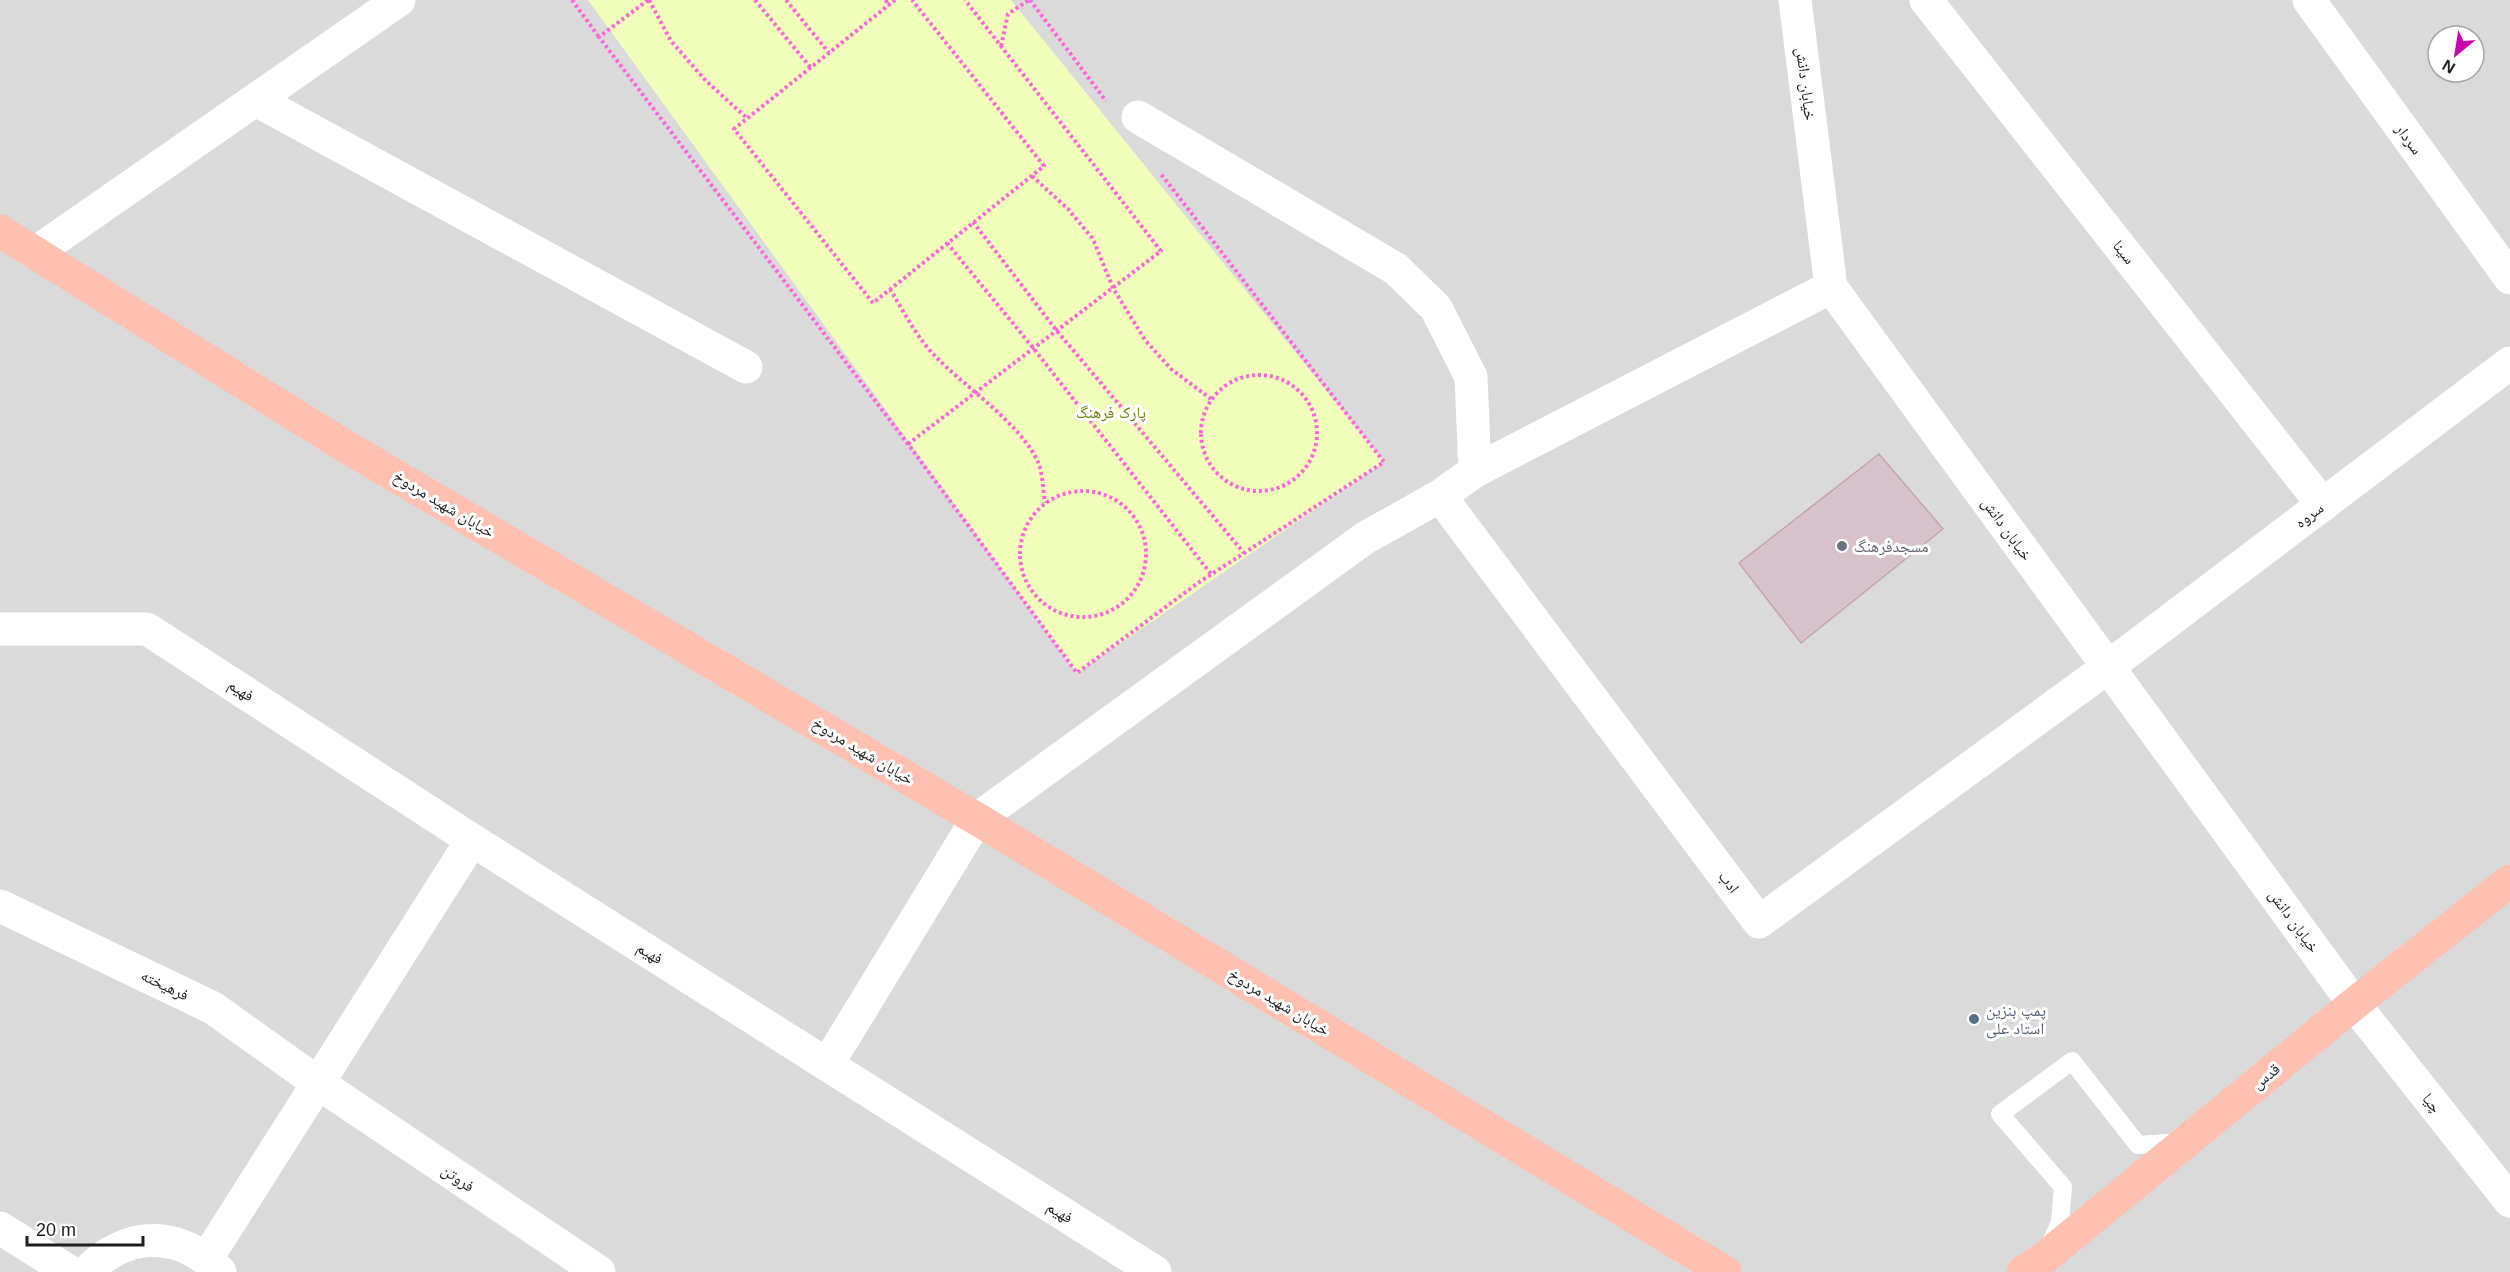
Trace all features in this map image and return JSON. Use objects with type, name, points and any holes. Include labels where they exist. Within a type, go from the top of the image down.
[{"type":"street","points":[[35,252],[399,0]]},
{"type":"street","name":"سینا","points":[[1926,0],[2323,505]]},
{"type":"street","name":"سردار","points":[[2309,0],[2510,278]]},
{"type":"street","name":"خیابان دانش","points":[[1788,3],[1831,287],[2354,1004]]},
{"type":"street","points":[[256,100],[746,367]]},
{"type":"street","points":[[1138,117],[1396,269],[1436,308],[1471,376],[1475,471]]},
{"type":"street","name":"خیابان شهید مردوخ","points":[[0,231],[340,443],[977,819],[1725,1272]]},
{"type":"street","points":[[827,1065],[977,819],[1365,538],[1440,496],[1475,471],[1831,287]]},
{"type":"street","name":"سروه","points":[[2109,668],[2510,363]]},
{"type":"street","name":"ادب","points":[[1440,496],[1759,922],[2109,668]]},
{"type":"street","name":"فهیم","points":[[0,629],[147,629],[472,840],[1155,1272]]},
{"type":"street","points":[[87,1272],[100,1258],[125,1244],[154,1239],[182,1244],[214,1265],[318,1083],[472,840]]},
{"type":"street","name":"قدس","points":[[2033,1265],[2354,1004],[2510,881]]},
{"type":"street","name":"فرهیخته","points":[[0,906],[213,1008],[318,1083]]},
{"type":"street","name":"چیا","points":[[2354,1004],[2510,1201]]},
{"type":"street","name":"فروتن","points":[[318,1083],[599,1272]]},
{"type":"street","points":[[0,1228],[70,1272]]},
{"type":"lane","points":[[2033,1265],[2060,1222],[2063,1187],[2000,1114],[2072,1061],[2138,1144],[2186,1142]]},
{"type":"path","points":[[572,0],[908,444],[1077,673],[1211,574],[1384,462],[1159,171]]},
{"type":"path","points":[[599,37],[648,0],[671,41],[706,81],[747,118]]},
{"type":"path","points":[[756,0],[811,68]]},
{"type":"path","points":[[786,0],[829,53]]},
{"type":"path","points":[[886,0],[888,6]]},
{"type":"path","points":[[895,0],[734,129],[873,303],[1044,166],[912,0]]},
{"type":"path","points":[[908,444],[1161,251],[965,0]]},
{"type":"path","points":[[1001,46],[1008,14],[1029,0],[1109,105]]},
{"type":"path","points":[[1032,176],[1068,208],[1093,239],[1113,288],[1158,355],[1171,369],[1211,399]]},
{"type":"path","points":[[973,222],[1057,331],[1244,553]]},
{"type":"path","points":[[947,243],[1034,349],[1211,574]]},
{"type":"path","points":[[890,289],[909,321],[935,356],[1019,435],[1038,463],[1045,503]]},
{"type":"path","points":[[1264,375],[1284,380],[1301,392],[1312,408],[1318,426],[1318,444],[1311,462],[1300,476],[1285,486],[1267,492],[1249,491],[1232,485],[1217,474],[1206,458],[1201,438],[1203,418],[1211,399],[1225,386],[1244,376],[1264,375]]},
{"type":"path","points":[[1085,491],[1106,495],[1124,506],[1138,522],[1146,551],[1146,561],[1140,581],[1129,597],[1113,609],[1094,616],[1074,616],[1055,610],[1037,598],[1025,580],[1020,559],[1021,538],[1030,519],[1045,503],[1064,493],[1085,491]]},
{"type":"shaded area","points":[[0,0],[2510,0],[2510,1272],[0,1272]]},
{"type":"green space","name":"پارک فرهنگ","points":[[588,0],[1011,0],[1384,462],[1077,673]]},
{"type":"building","name":"مسجدفرهنگ","points":[[1879,454],[1943,529],[1801,643],[1739,563]]},
{"type":"place","name":"مسجدفرهنگ","points":[[1842,546]]},
{"type":"place","name":"پمپ بنزین استاد علی","points":[[1974,1019]]}]
